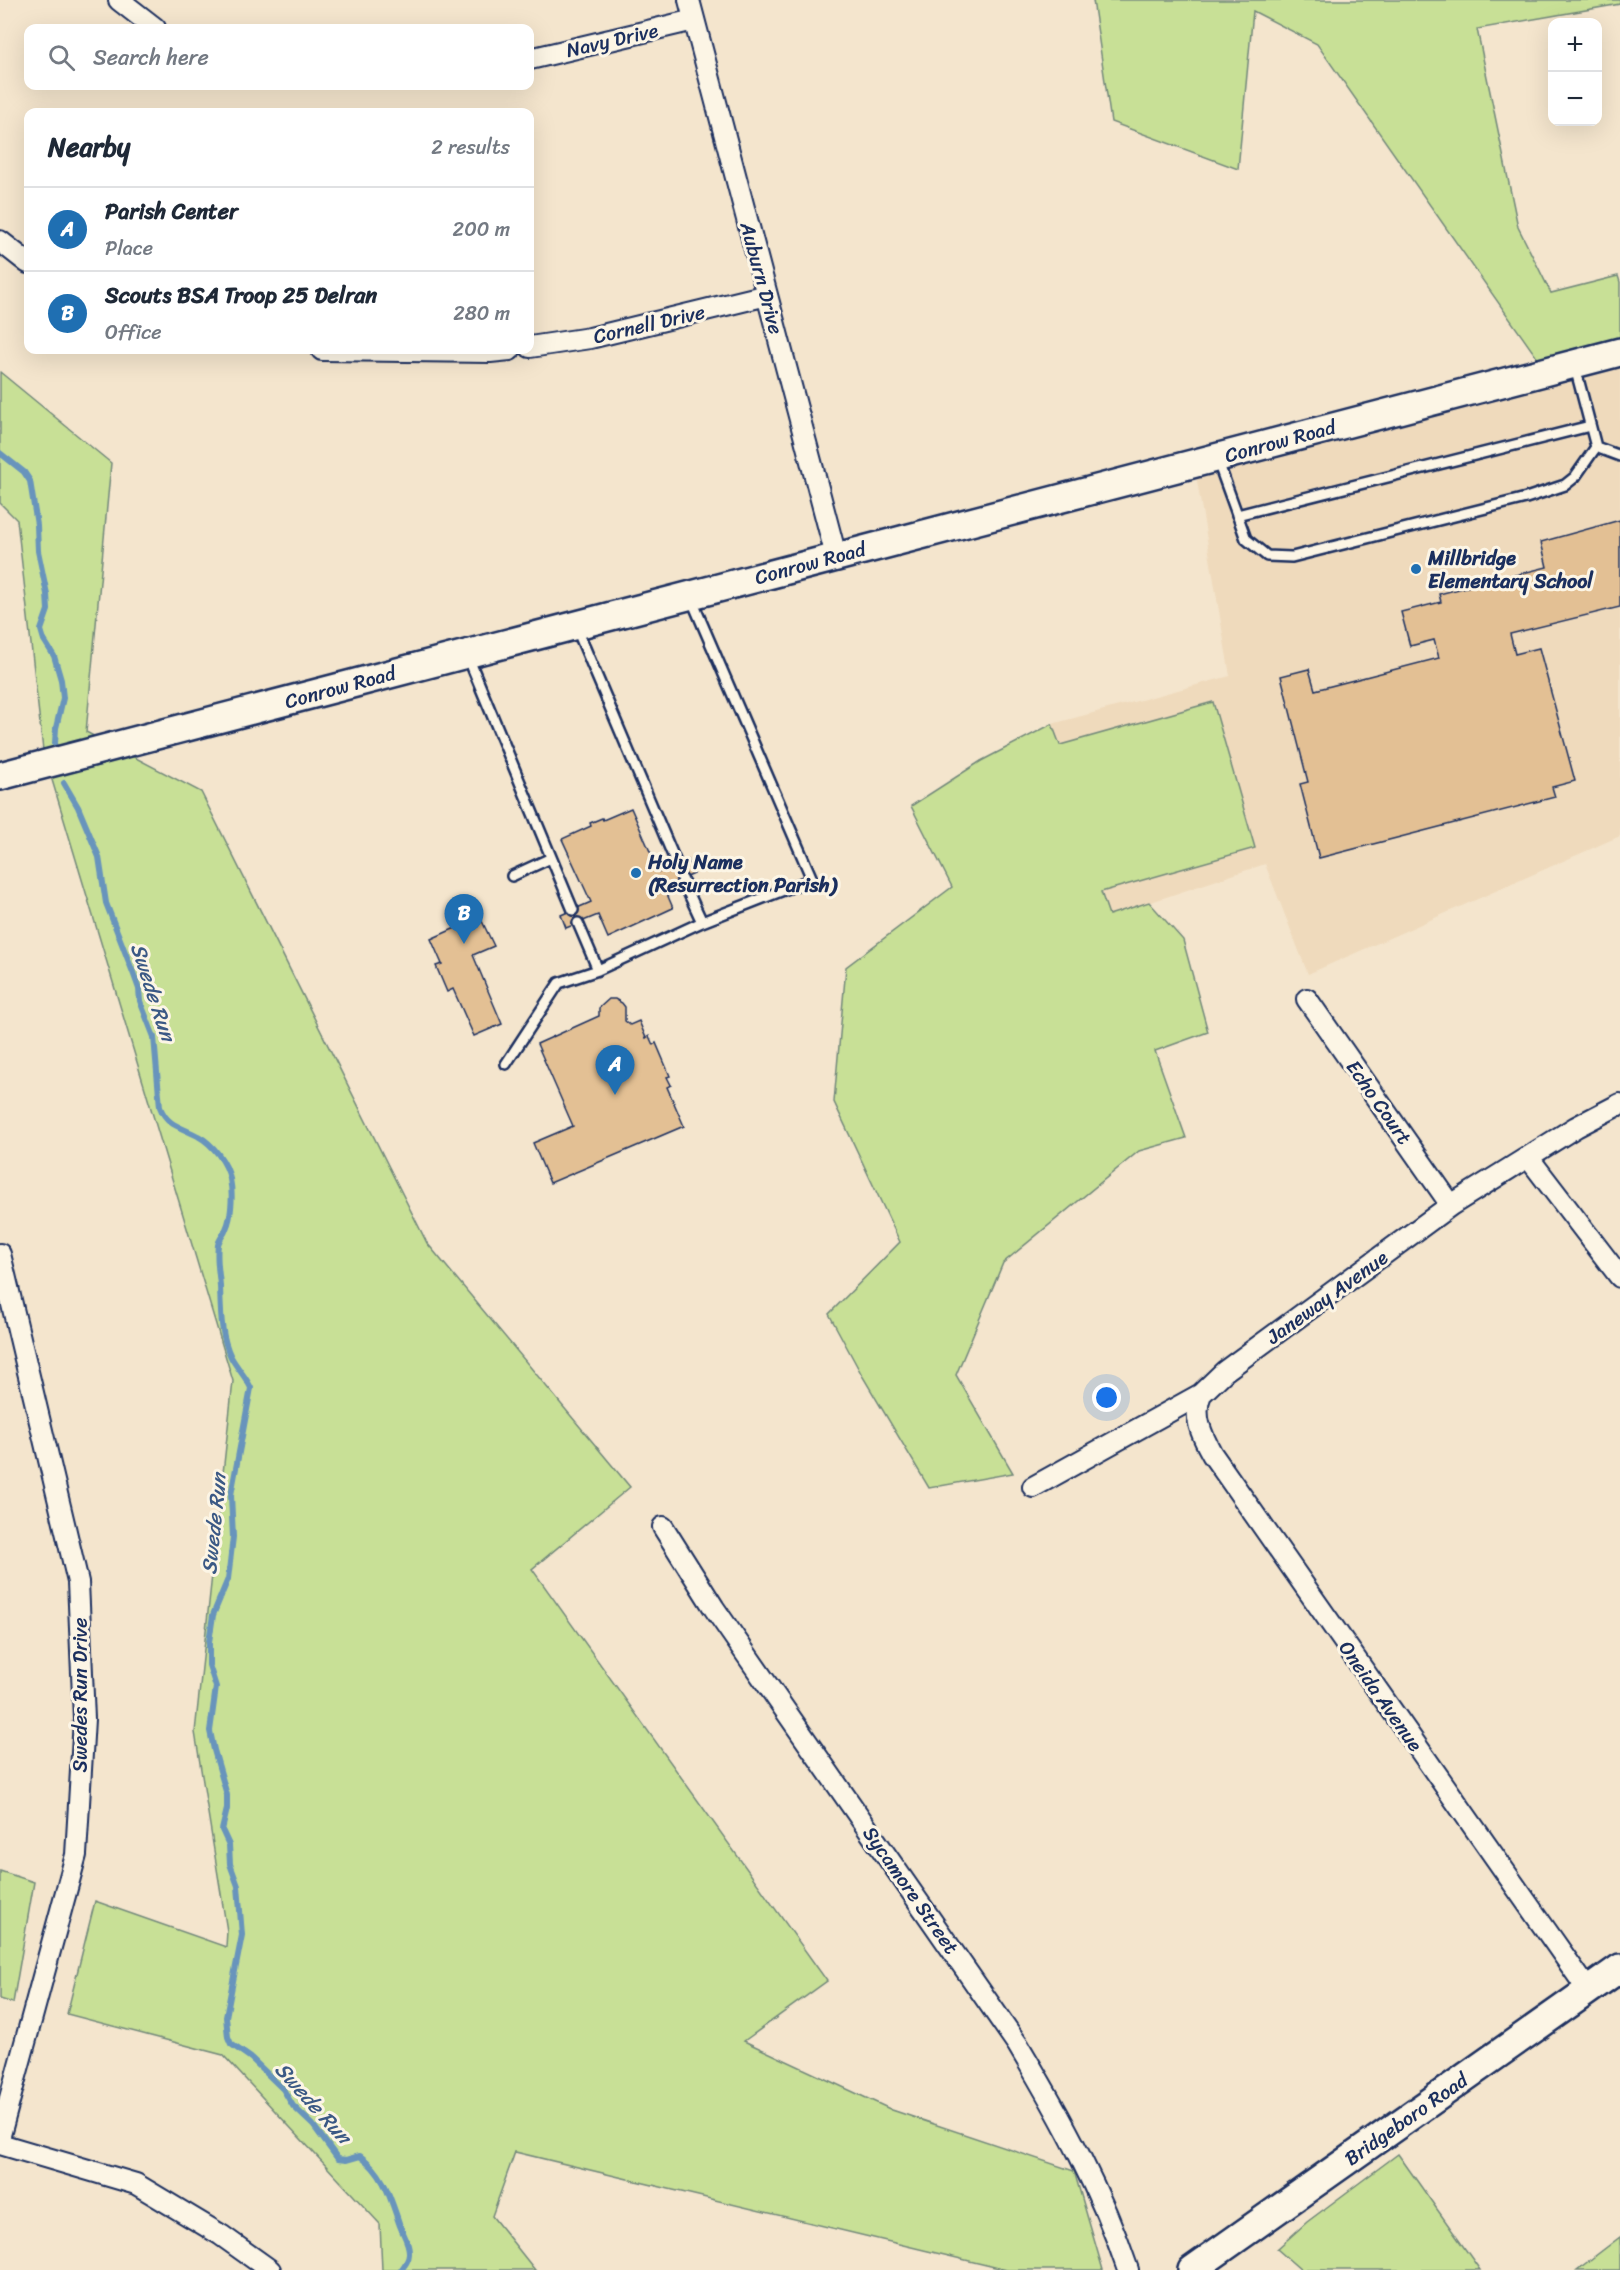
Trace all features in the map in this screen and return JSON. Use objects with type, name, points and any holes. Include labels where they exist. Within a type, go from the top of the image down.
[{"type":"street","points":[[119,0],[150,24]]},
{"type":"street","name":"Auburn Drive","points":[[689,0],[836,556]]},
{"type":"street","name":"Navy Drive","points":[[534,58],[694,20]]},
{"type":"street","points":[[0,241],[24,260]]},
{"type":"street","name":"Cornell Drive","points":[[534,346],[590,338],[766,295]]},
{"type":"street","name":"Conrow Road","points":[[0,776],[1620,352]]},
{"type":"street","name":"Echo Court","points":[[1306,999],[1450,1205]]},
{"type":"street","name":"Janeway Avenue","points":[[1033,1487],[1201,1394],[1226,1371],[1450,1205],[1576,1127],[1620,1104]]},
{"type":"street","points":[[1527,1157],[1620,1277]]},
{"type":"street","name":"Swedes Run Drive","points":[[0,1254],[78,1582],[84,1719],[76,1855],[0,2135]]},
{"type":"street","name":"Oneida Avenue","points":[[1201,1394],[1197,1414],[1203,1438],[1212,1454],[1588,1990]]},
{"type":"street","name":"Sycamore Street","points":[[663,1527],[714,1608],[1018,2045],[1056,2109],[1090,2174],[1115,2232],[1128,2270]]},
{"type":"street","name":"Bridgeboro Road","points":[[1192,2270],[1620,1968]]},
{"type":"street","points":[[0,2145],[136,2184],[220,2235],[270,2270]]},
{"type":"lane","points":[[1575,364],[1596,447]]},
{"type":"lane","points":[[1237,515],[1590,426]]},
{"type":"lane","points":[[1596,447],[1620,456]]},
{"type":"lane","points":[[1216,457],[1246,539],[1267,556],[1292,557],[1526,498],[1565,485],[1575,477],[1596,447]]},
{"type":"lane","points":[[506,1064],[559,983],[598,970],[702,922],[812,879],[690,595]]},
{"type":"lane","points":[[575,625],[676,865]]},
{"type":"lane","points":[[466,653],[573,910]]},
{"type":"lane","points":[[512,876],[551,858]]},
{"type":"lane","points":[[682,879],[702,922]]},
{"type":"lane","points":[[578,923],[598,970]]},
{"type":"shaded area","name":"Millbridge Elementary School","points":[[1620,352],[1620,836],[1308,974],[1265,864],[1109,916],[1052,724],[1230,676],[1194,463]]},
{"type":"green space","points":[[1093,0],[1620,0],[1620,4],[1477,29],[1518,227],[1551,293],[1618,276],[1620,282],[1620,338],[1540,362],[1317,44],[1253,11],[1238,169],[1111,122]]},
{"type":"green space","points":[[0,372],[111,463],[86,732],[201,792],[427,1243],[630,1487],[532,1569],[827,1981],[744,2041],[892,2110],[1074,2171],[1103,2270],[1007,2270],[515,2152],[492,2216],[535,2270],[382,2270],[380,2224],[223,2055],[67,2014],[95,1901],[226,1947],[227,1931],[195,1732],[233,1381],[43,750],[17,520],[0,503]]},
{"type":"green space","points":[[1213,702],[1255,848],[1101,892],[1109,915],[1149,902],[1183,940],[1208,1032],[1155,1051],[1186,1138],[1139,1151],[1003,1263],[956,1375],[1013,1473],[929,1488],[863,1377],[829,1314],[900,1242],[834,1102],[846,967],[952,887],[911,806],[981,761],[1052,724],[1060,745]]},
{"type":"green space","points":[[0,1871],[34,1882],[13,2003],[0,1999]]},
{"type":"green space","points":[[1398,2154],[1480,2270],[1301,2270],[1277,2249],[1307,2222]]},
{"type":"green space","points":[[1620,2237],[1620,2270],[1577,2270]]},
{"type":"building","points":[[1620,520],[1620,607],[1510,634],[1515,654],[1539,648],[1575,781],[1552,787],[1555,797],[1319,858],[1300,784],[1308,782],[1281,676],[1309,669],[1315,690],[1439,658],[1434,640],[1410,646],[1401,612],[1441,602],[1439,594],[1547,567],[1541,542]]},
{"type":"building","name":"Holy Name (Resurrection Parish)","points":[[631,808],[659,872],[688,860],[694,874],[664,887],[673,908],[608,938],[598,915],[566,928],[561,915],[591,902],[562,839],[591,826],[590,823]]},
{"type":"building","points":[[480,917],[494,946],[473,955],[502,1024],[474,1036],[453,989],[447,992],[436,966],[442,964],[431,939]]},
{"type":"building","points":[[609,999],[622,1003],[625,1007],[625,1021],[630,1025],[639,1021],[646,1038],[649,1036],[653,1045],[656,1043],[670,1076],[667,1077],[671,1085],[667,1087],[684,1126],[550,1183],[533,1143],[573,1126],[537,1044],[599,1016],[599,1008]]},
{"type":"waterway","name":"Swede Run","points":[[0,453],[24,472],[30,481],[37,525],[38,551],[47,594],[48,610],[41,630],[54,656],[61,680],[63,698],[55,743]]},
{"type":"waterway","name":"Swede Run","points":[[64,783],[78,807],[99,857],[106,903],[134,975],[140,1001],[154,1037],[160,1107],[171,1122],[204,1139],[214,1149],[223,1160],[231,1185],[230,1218],[217,1250],[222,1322],[227,1349],[251,1388],[231,1495],[233,1537],[228,1579],[213,1615],[209,1642],[209,1665],[216,1687],[210,1731],[227,1795],[227,1809],[222,1830],[229,1845],[230,1864],[238,1886],[242,1935],[226,2017],[228,2037],[231,2044],[251,2058],[283,2089],[293,2106],[313,2125],[338,2159],[346,2160],[360,2156],[381,2178],[408,2246],[408,2258],[401,2270]]},
{"type":"place","name":"Millbridge Elementary School","points":[[1416,569]]},
{"type":"place","name":"Holy Name (Resurrection Parish)","points":[[636,873]]},
{"type":"place","name":"Scouts BSA Troop 25 Delran","points":[[464,944]]},
{"type":"place","name":"Parish Center","points":[[615,1095]]}]
